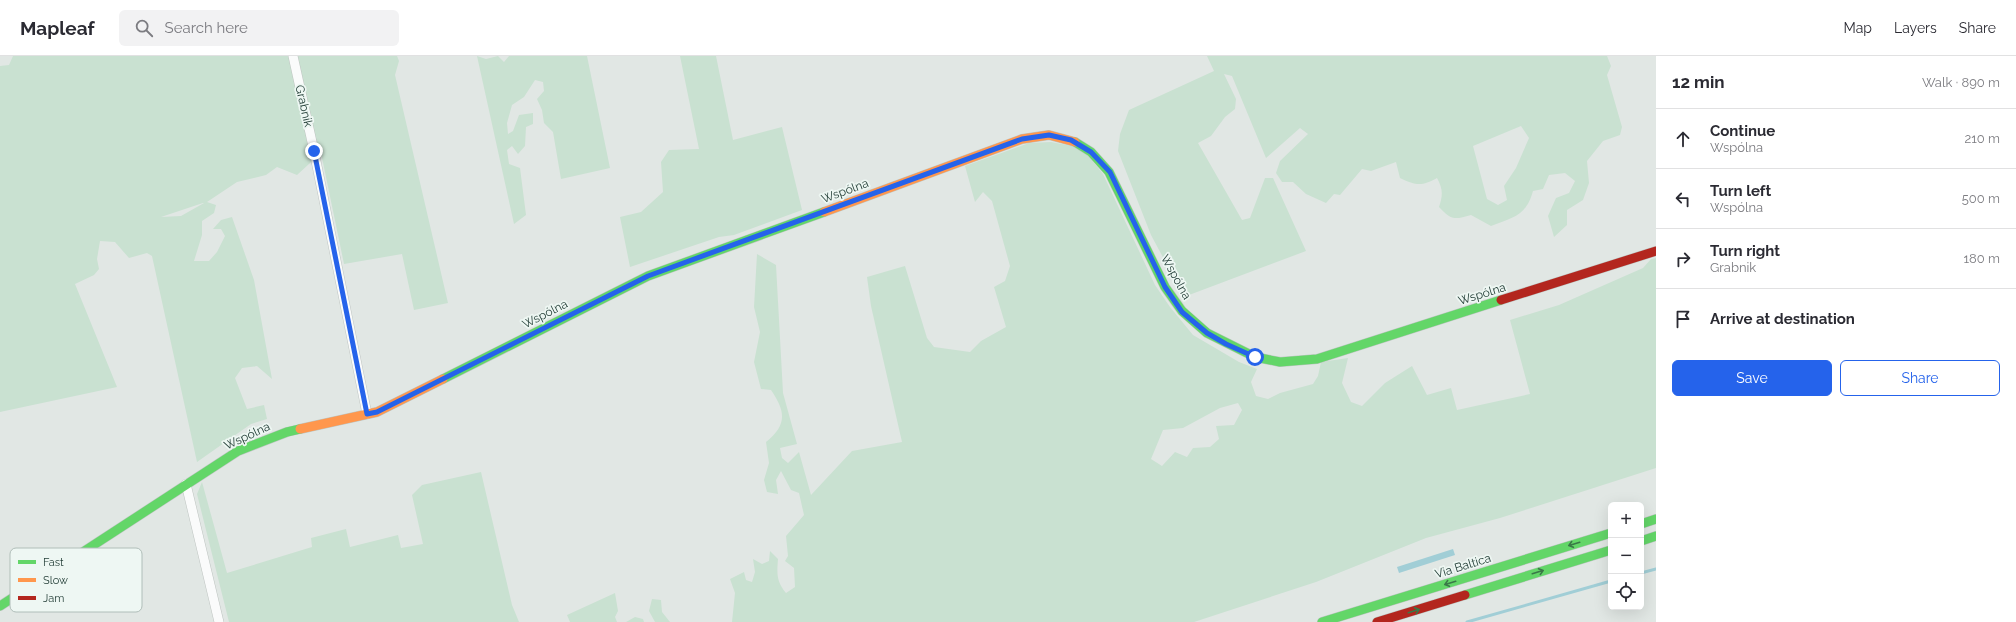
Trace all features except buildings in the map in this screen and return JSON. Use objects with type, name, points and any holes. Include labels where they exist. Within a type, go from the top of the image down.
[{"type":"main road","name":"Wspólna","points":[[88,548],[238,451],[262,440],[287,432],[377,412],[648,276],[1022,139],[1049,135],[1071,140],[1091,152],[1110,172],[1165,287],[1182,312],[1207,333],[1226,344],[1255,357],[1280,362],[1317,358],[1656,251]]},
{"type":"main road","points":[[1644,523],[1656,519]]},
{"type":"main road","name":"Via Baltica","points":[[1322,622],[1608,534]]},
{"type":"main road","points":[[1644,540],[1656,536]]},
{"type":"main road","points":[[1377,622],[1608,551]]},
{"type":"main road","name":"Wspólna","points":[[0,606],[10,599]]},
{"type":"street","name":"Grabnik","points":[[293,56],[316,158],[367,414]]},
{"type":"street","points":[[186,484],[219,622]]},
{"type":"green space","points":[[13,56],[397,56],[399,61],[395,75],[448,303],[414,310],[402,254],[344,264],[321,153],[297,175],[277,167],[266,175],[237,182],[207,202],[216,205],[214,213],[202,221],[202,235],[194,261],[209,261],[217,252],[225,236],[221,229],[213,229],[221,220],[232,217],[254,280],[272,379],[257,366],[242,368],[235,378],[247,409],[264,405],[267,419],[251,424],[197,462],[152,256],[147,253],[129,258],[115,242],[100,241],[97,259],[99,269],[94,275],[75,284],[117,387],[0,412],[0,66],[9,65]],"holes":[[[204,203],[181,216],[161,217]]]},
{"type":"green space","points":[[477,56],[486,59],[498,56],[504,62],[509,56],[587,56],[610,168],[561,179],[553,132],[544,123],[542,110],[537,99],[544,91],[543,82],[535,80],[524,97],[512,105],[507,123],[508,134],[513,131],[519,115],[533,113],[533,124],[526,127],[525,146],[518,154],[512,146],[507,150],[509,164],[520,168],[526,215],[514,224]]},
{"type":"green space","points":[[680,56],[716,56],[733,140],[782,127],[802,210],[734,235],[719,237],[630,267],[620,217],[641,212],[663,192],[661,162],[669,150],[699,149]]},
{"type":"green space","points":[[1207,56],[1607,56],[1611,66],[1607,75],[1622,127],[1620,135],[1603,141],[1587,161],[1589,183],[1583,200],[1567,210],[1567,225],[1554,237],[1548,216],[1556,198],[1569,193],[1575,181],[1565,173],[1549,175],[1543,189],[1533,191],[1527,206],[1523,211],[1513,218],[1491,226],[1471,215],[1461,218],[1450,217],[1439,207],[1442,192],[1437,178],[1423,184],[1415,184],[1406,181],[1400,178],[1396,162],[1371,171],[1362,169],[1340,195],[1334,194],[1326,203],[1306,194],[1293,182],[1282,182],[1276,173],[1280,161],[1308,134],[1300,128],[1266,158],[1232,76],[1224,74],[1236,99],[1235,109],[1225,117],[1211,136],[1198,143],[1242,220],[1250,218],[1265,178],[1273,178],[1306,251],[1189,295],[1181,291],[1151,235],[1118,151],[1120,134],[1129,110],[1214,71]],"holes":[[[1521,126],[1529,138],[1516,168],[1504,186],[1507,200],[1498,205],[1487,199],[1473,146]]]},
{"type":"green space","points":[[1051,142],[1072,146],[1086,153],[1103,174],[1155,285],[1170,307],[1193,335],[1239,362],[1257,369],[1251,382],[1256,396],[1268,399],[1280,393],[1313,384],[1318,376],[1321,362],[1348,358],[1342,383],[1351,402],[1362,406],[1385,383],[1412,366],[1427,395],[1451,388],[1457,410],[1530,394],[1510,320],[1559,305],[1643,268],[1651,259],[1656,258],[1656,468],[1500,518],[1426,538],[1316,582],[1194,622],[732,622],[735,593],[730,579],[744,572],[746,580],[752,582],[755,572],[753,559],[762,564],[769,561],[770,551],[778,559],[777,569],[780,585],[786,593],[795,587],[794,568],[785,561],[788,556],[786,536],[804,515],[799,493],[791,490],[781,471],[776,480],[778,494],[767,492],[764,480],[769,463],[766,442],[778,430],[781,424],[782,412],[780,405],[771,390],[761,389],[754,362],[760,332],[754,307],[757,254],[776,265],[783,393],[797,444],[780,448],[782,458],[788,463],[799,452],[811,495],[852,451],[902,442],[871,306],[867,277],[905,266],[927,338],[934,347],[970,352],[981,341],[1006,327],[994,287],[1005,281],[1010,266],[992,201],[983,192],[975,202],[965,166],[1029,143]],"holes":[[[1238,403],[1242,410],[1234,425],[1216,426],[1219,439],[1210,447],[1193,448],[1187,457],[1175,452],[1162,466],[1151,459],[1163,430],[1183,428],[1220,408]]]},
{"type":"green space","points":[[481,472],[512,605],[519,622],[229,622],[197,494],[202,482],[227,573],[312,547],[311,538],[346,529],[350,547],[398,535],[401,548],[423,544],[412,495],[422,485]]},
{"type":"green space","points":[[615,593],[618,611],[615,617],[617,622],[570,622],[567,615]]},
{"type":"green space","points":[[652,599],[661,600],[662,612],[670,622],[655,622],[649,611]]},
{"type":"green space","points":[[635,617],[643,619],[644,622],[626,622]]},
{"type":"water","points":[[1453,549],[1455,555],[1399,573],[1397,567]]},
{"type":"waterway","points":[[1644,572],[1656,569]]},
{"type":"waterway","points":[[1467,622],[1608,582]]},
{"type":"traffic: fast","points":[[1075,142],[1091,152],[1109,172],[1165,287],[1182,311],[1207,333],[1255,357],[1280,362],[1317,359],[1501,300]]},
{"type":"traffic: fast","points":[[443,379],[648,276],[824,212]]},
{"type":"traffic: fast","points":[[89,548],[238,451],[287,432],[300,429]]},
{"type":"traffic: fast","points":[[1644,523],[1656,519]]},
{"type":"traffic: fast","points":[[1322,622],[1608,534]]},
{"type":"traffic: fast","points":[[1644,540],[1656,536]]},
{"type":"traffic: fast","points":[[1465,595],[1608,551]]},
{"type":"traffic: fast","points":[[0,606],[10,599]]},
{"type":"traffic: slow","points":[[824,212],[1022,139],[1049,135],[1075,142]]},
{"type":"traffic: slow","points":[[300,429],[377,412],[443,379]]},
{"type":"traffic: jam","points":[[1501,300],[1656,251]]},
{"type":"traffic: jam","points":[[1377,622],[1465,595]]},
{"type":"route","points":[[314,151],[367,414],[377,412],[648,276],[1022,139],[1049,135],[1071,140],[1091,152],[1110,172],[1165,287],[1182,312],[1207,333],[1226,344],[1255,357]]}]
